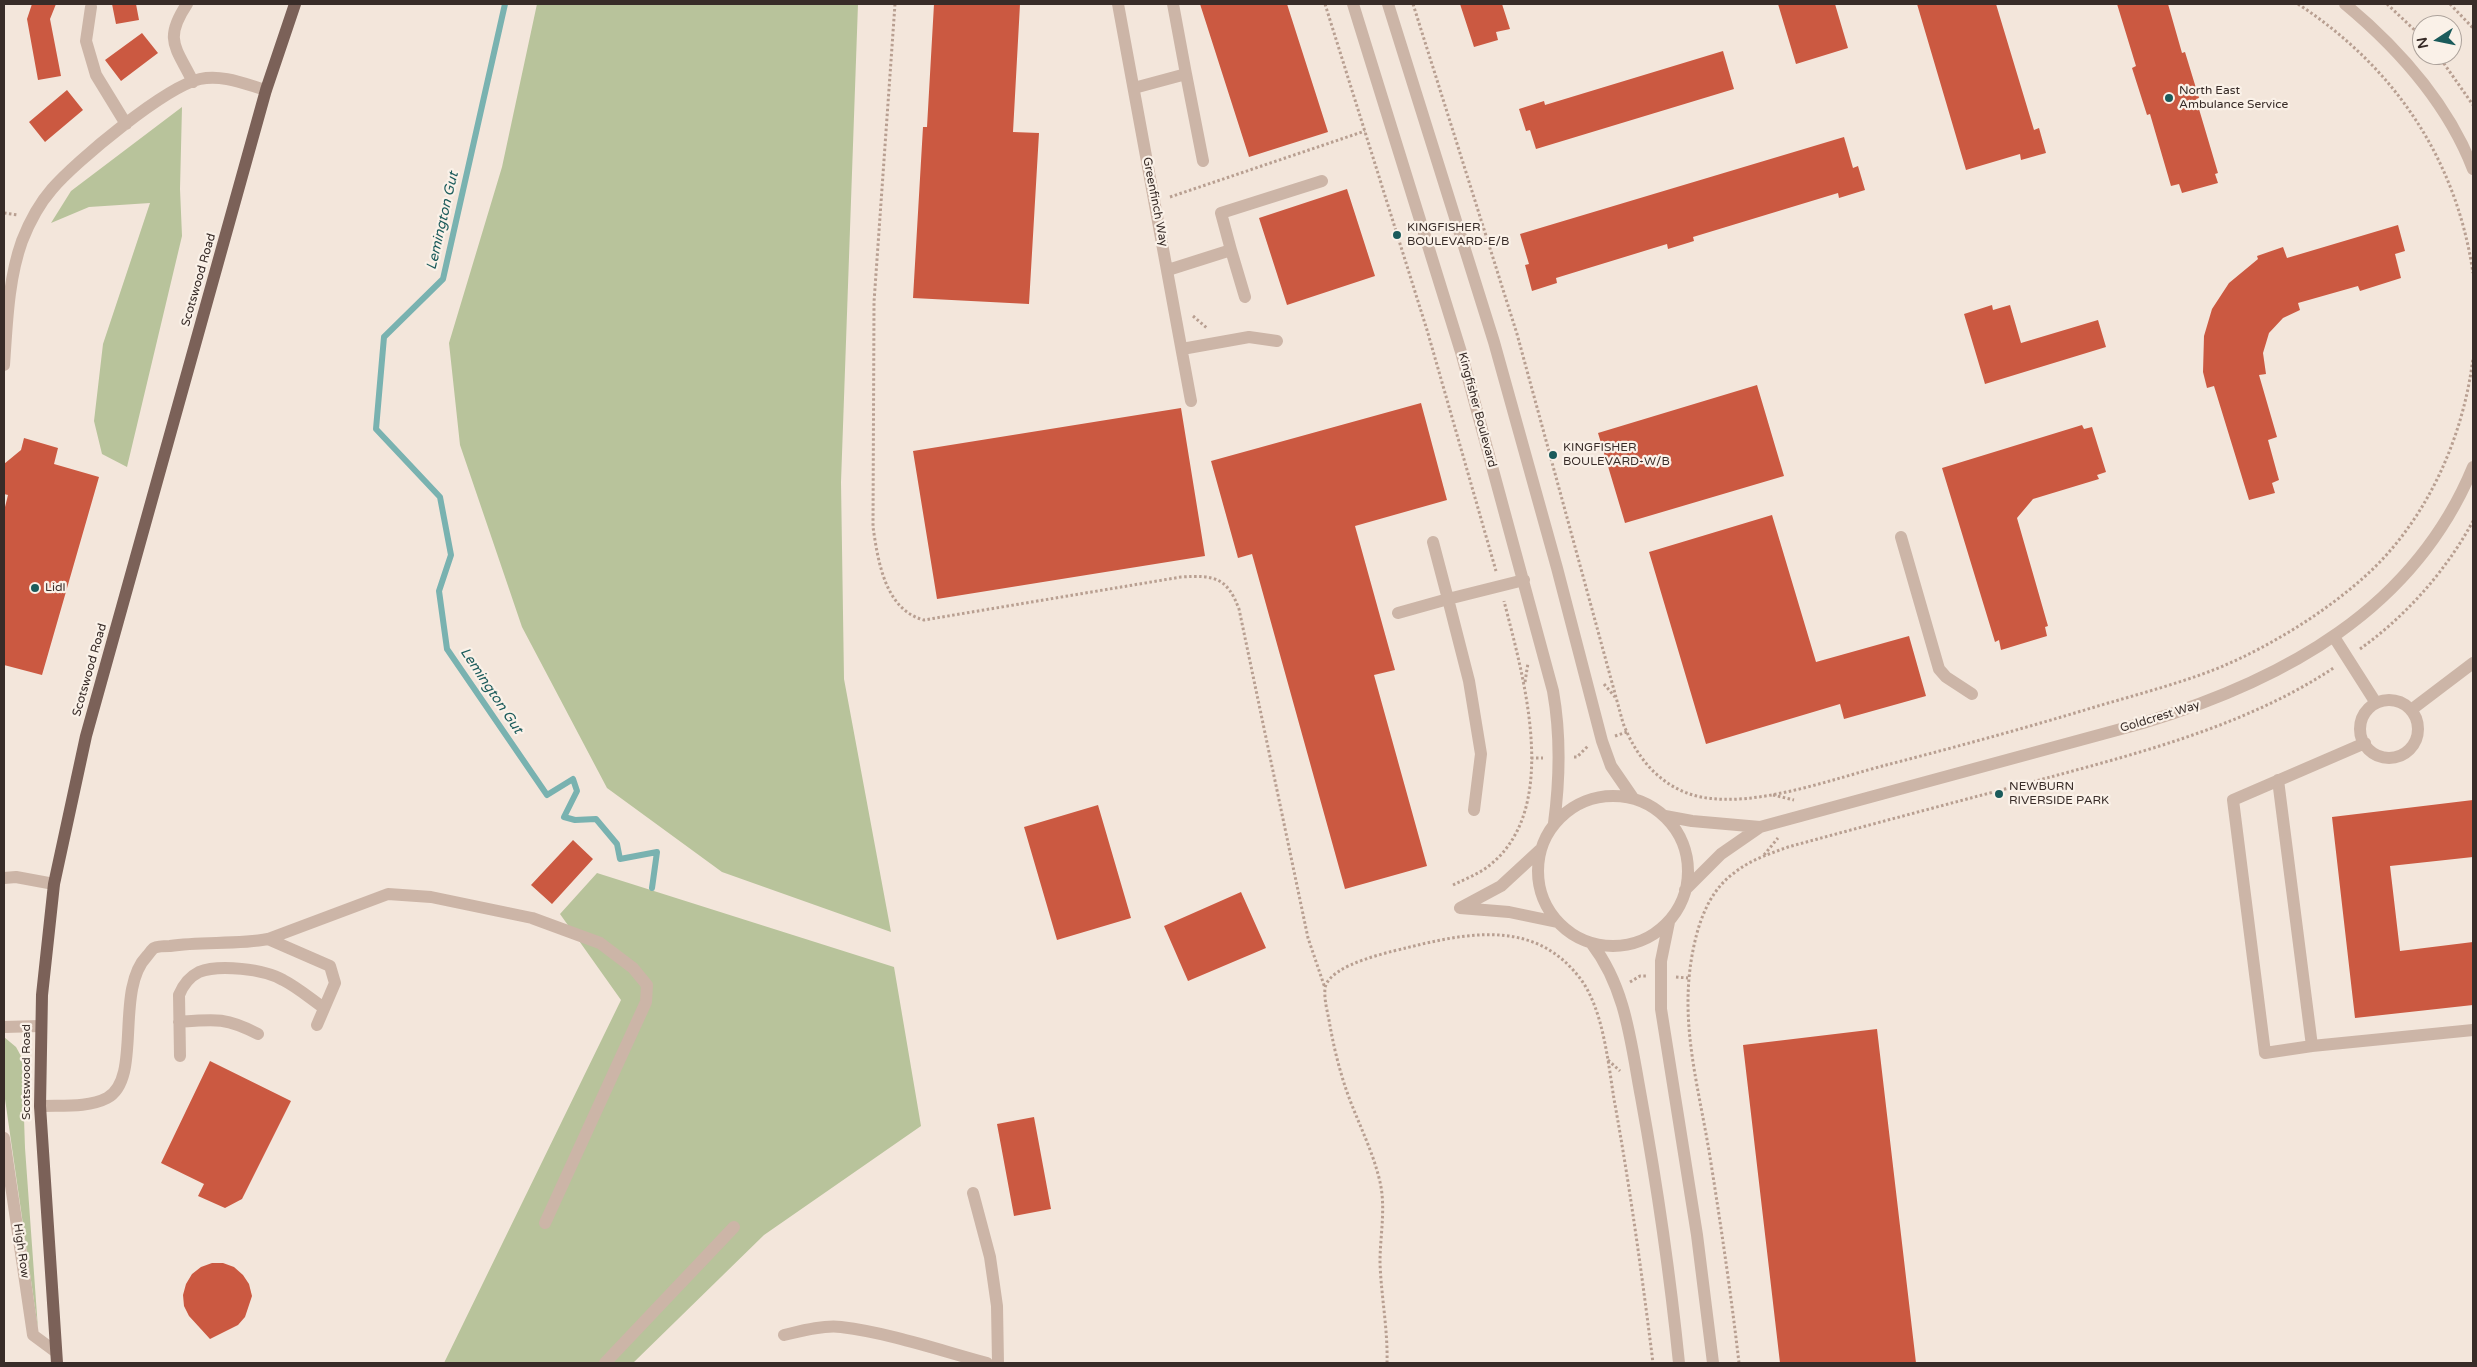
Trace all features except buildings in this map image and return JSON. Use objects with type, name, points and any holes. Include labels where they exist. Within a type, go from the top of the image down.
[{"type":"main road","name":"Scotswood Road","points":[[57,1358],[40,1106],[40,1026],[54,884],[86,736],[266,90],[295,4]]},
{"type":"street","points":[[187,4],[175,22],[172,40],[194,82]]},
{"type":"street","name":"Greenfinch Way","points":[[1118,4],[1191,401]]},
{"type":"street","points":[[1173,4],[1203,161]]},
{"type":"street","name":"Kingfisher Boulevard","points":[[1353,4],[1461,352],[1553,691],[1559,728],[1560,758],[1560,778],[1554,823]]},
{"type":"street","points":[[1388,4],[1494,342],[1557,568],[1602,741],[1611,766],[1633,798]]},
{"type":"street","points":[[2345,4],[2377,31],[2416,72],[2457,134],[2473,169]]},
{"type":"street","points":[[91,7],[86,41],[96,75],[126,124]]},
{"type":"street","points":[[1134,88],[1186,74]]},
{"type":"street","points":[[4,364],[8,302],[22,242],[33,216],[51,190],[71,168],[151,106],[194,82],[214,78],[266,90]]},
{"type":"street","points":[[1245,297],[1221,213],[1322,181]]},
{"type":"street","points":[[1168,270],[1232,250]]},
{"type":"street","points":[[1182,349],[1249,337],[1277,341]]},
{"type":"street","name":"Goldcrest Way","points":[[1760,827],[2000,764],[2178,712],[2270,674],[2334,637],[2384,597],[2412,568],[2452,510],[2473,467]]},
{"type":"street","points":[[1901,537],[1939,669],[1946,677],[1972,694]]},
{"type":"street","points":[[1433,542],[1469,681],[1481,754],[1474,810]]},
{"type":"street","points":[[1398,613],[1524,580]]},
{"type":"street","points":[[2334,637],[2376,704]]},
{"type":"street","points":[[2411,710],[2473,664]]},
{"type":"street","points":[[2395,700],[2411,710],[2416,718],[2419,727],[2416,740],[2411,749],[2402,755],[2392,758],[2382,757],[2373,753],[2365,743],[2360,729],[2361,722],[2365,713],[2376,704],[2395,700]]},
{"type":"street","points":[[2365,743],[2233,800],[2265,1053],[2312,1046],[2473,1030]]},
{"type":"street","points":[[2278,780],[2312,1046]]},
{"type":"street","points":[[1669,922],[1642,940],[1612,946],[1592,944],[1569,932],[1557,922],[1548,910],[1540,888],[1537,865],[1540,850],[1554,823],[1566,811],[1590,799],[1616,795],[1646,803],[1665,816],[1675,828],[1683,844],[1687,859],[1685,890],[1682,901],[1669,922],[1660,976],[1664,1035],[1698,1235],[1714,1363]]},
{"type":"street","points":[[1665,816],[1692,821],[1760,827]]},
{"type":"street","points":[[1685,890],[1720,854],[1760,827]]},
{"type":"street","points":[[1540,850],[1501,886],[1460,908],[1509,912],[1557,922]]},
{"type":"street","points":[[4,878],[16,877],[54,884]]},
{"type":"street","points":[[40,1106],[90,1103],[109,1097],[121,1083],[127,1064],[128,1004],[133,983],[138,966],[155,948],[251,942],[268,939],[388,894],[431,897],[532,918],[600,943],[633,968],[647,985],[646,1002],[545,1223]]},
{"type":"street","points":[[268,939],[330,966],[335,983],[317,1026]]},
{"type":"street","points":[[1592,944],[1604,959],[1617,988],[1626,1023],[1648,1136],[1672,1296],[1679,1363]]},
{"type":"street","points":[[180,1056],[179,995],[183,986],[191,977],[200,972],[240,969],[273,976],[324,1008]]},
{"type":"street","points":[[179,1022],[224,1020],[237,1023],[258,1034]]},
{"type":"street","points":[[4,1027],[40,1026]]},
{"type":"street","name":"High Row","points":[[4,1138],[33,1335],[57,1358]]},
{"type":"street","points":[[973,1193],[990,1257],[997,1306],[998,1363]]},
{"type":"street","points":[[605,1363],[734,1228]]},
{"type":"street","points":[[784,1335],[804,1330],[839,1327],[894,1337],[987,1363]]},
{"type":"path","points":[[895,4],[874,302],[873,527],[877,554],[885,579],[894,598],[905,611],[924,620],[1181,578],[1204,576],[1220,580],[1233,592],[1239,610],[1308,938],[1325,988],[1332,1038],[1345,1083],[1373,1153],[1381,1186],[1380,1262],[1387,1363]]},
{"type":"path","points":[[1325,4],[1427,330],[1500,586],[1525,685],[1531,758],[1525,809],[1510,841],[1489,866],[1453,885]]},
{"type":"path","points":[[1413,4],[1517,334],[1627,732],[1639,754],[1655,774],[1678,790],[1700,797],[1721,799],[1773,794],[1967,744],[2178,682],[2239,658],[2286,633],[2363,578],[2409,526],[2429,494],[2448,452],[2463,409],[2473,358]]},
{"type":"path","points":[[2298,4],[2336,31],[2373,65],[2393,88],[2426,136],[2458,203],[2464,220],[2473,273]]},
{"type":"path","points":[[2387,4],[2412,28]]},
{"type":"path","points":[[2450,4],[2473,28]]},
{"type":"path","points":[[2445,65],[2473,105]]},
{"type":"path","points":[[1170,197],[1365,131]]},
{"type":"path","points":[[1531,758],[1577,757],[1588,746],[1627,732]]},
{"type":"path","points":[[1739,1363],[1726,1257],[1691,1052],[1687,1013],[1688,978],[1697,932],[1713,896],[1734,873],[1764,856]]},
{"type":"path","points":[[1325,988],[1332,975],[1344,968],[1398,950],[1479,933],[1507,935],[1543,947],[1566,963],[1579,977],[1592,1000],[1607,1060],[1625,1165],[1653,1363]]},
{"type":"path","points":[[1592,1000],[1640,976],[1688,978]]},
{"type":"green space","points":[[537,4],[858,4],[841,482],[844,679],[891,932],[722,872],[607,788],[522,627],[460,445],[449,343],[502,167]]},
{"type":"green space","points":[[182,107],[180,189],[182,236],[127,467],[102,454],[94,421],[103,344],[150,203],[89,207],[51,223],[71,191]]},
{"type":"green space","points":[[597,873],[894,967],[921,1126],[764,1235],[633,1363],[444,1363],[621,1000],[560,914]]},
{"type":"green space","points":[[4,1037],[16,1047],[22,1058],[25,1148],[38,1329],[4,1092]]},
{"type":"waterway","name":"Lemington Gut","points":[[505,4],[443,279],[384,337],[376,429],[440,497],[451,555],[439,591],[447,649],[547,795],[573,779],[577,791],[564,817],[575,820],[596,819],[617,844],[620,859],[657,852],[652,888]]},
{"type":"place","name":"North East Ambulance Service","points":[[2169,98]]},
{"type":"place","name":"KINGFISHER BOULEVARD-E/B","points":[[1397,235]]},
{"type":"place","name":"KINGFISHER BOULEVARD-W/B","points":[[1553,455]]},
{"type":"place","name":"Lidl","points":[[35,588]]},
{"type":"place","name":"NEWBURN RIVERSIDE PARK","points":[[1999,794]]}]
